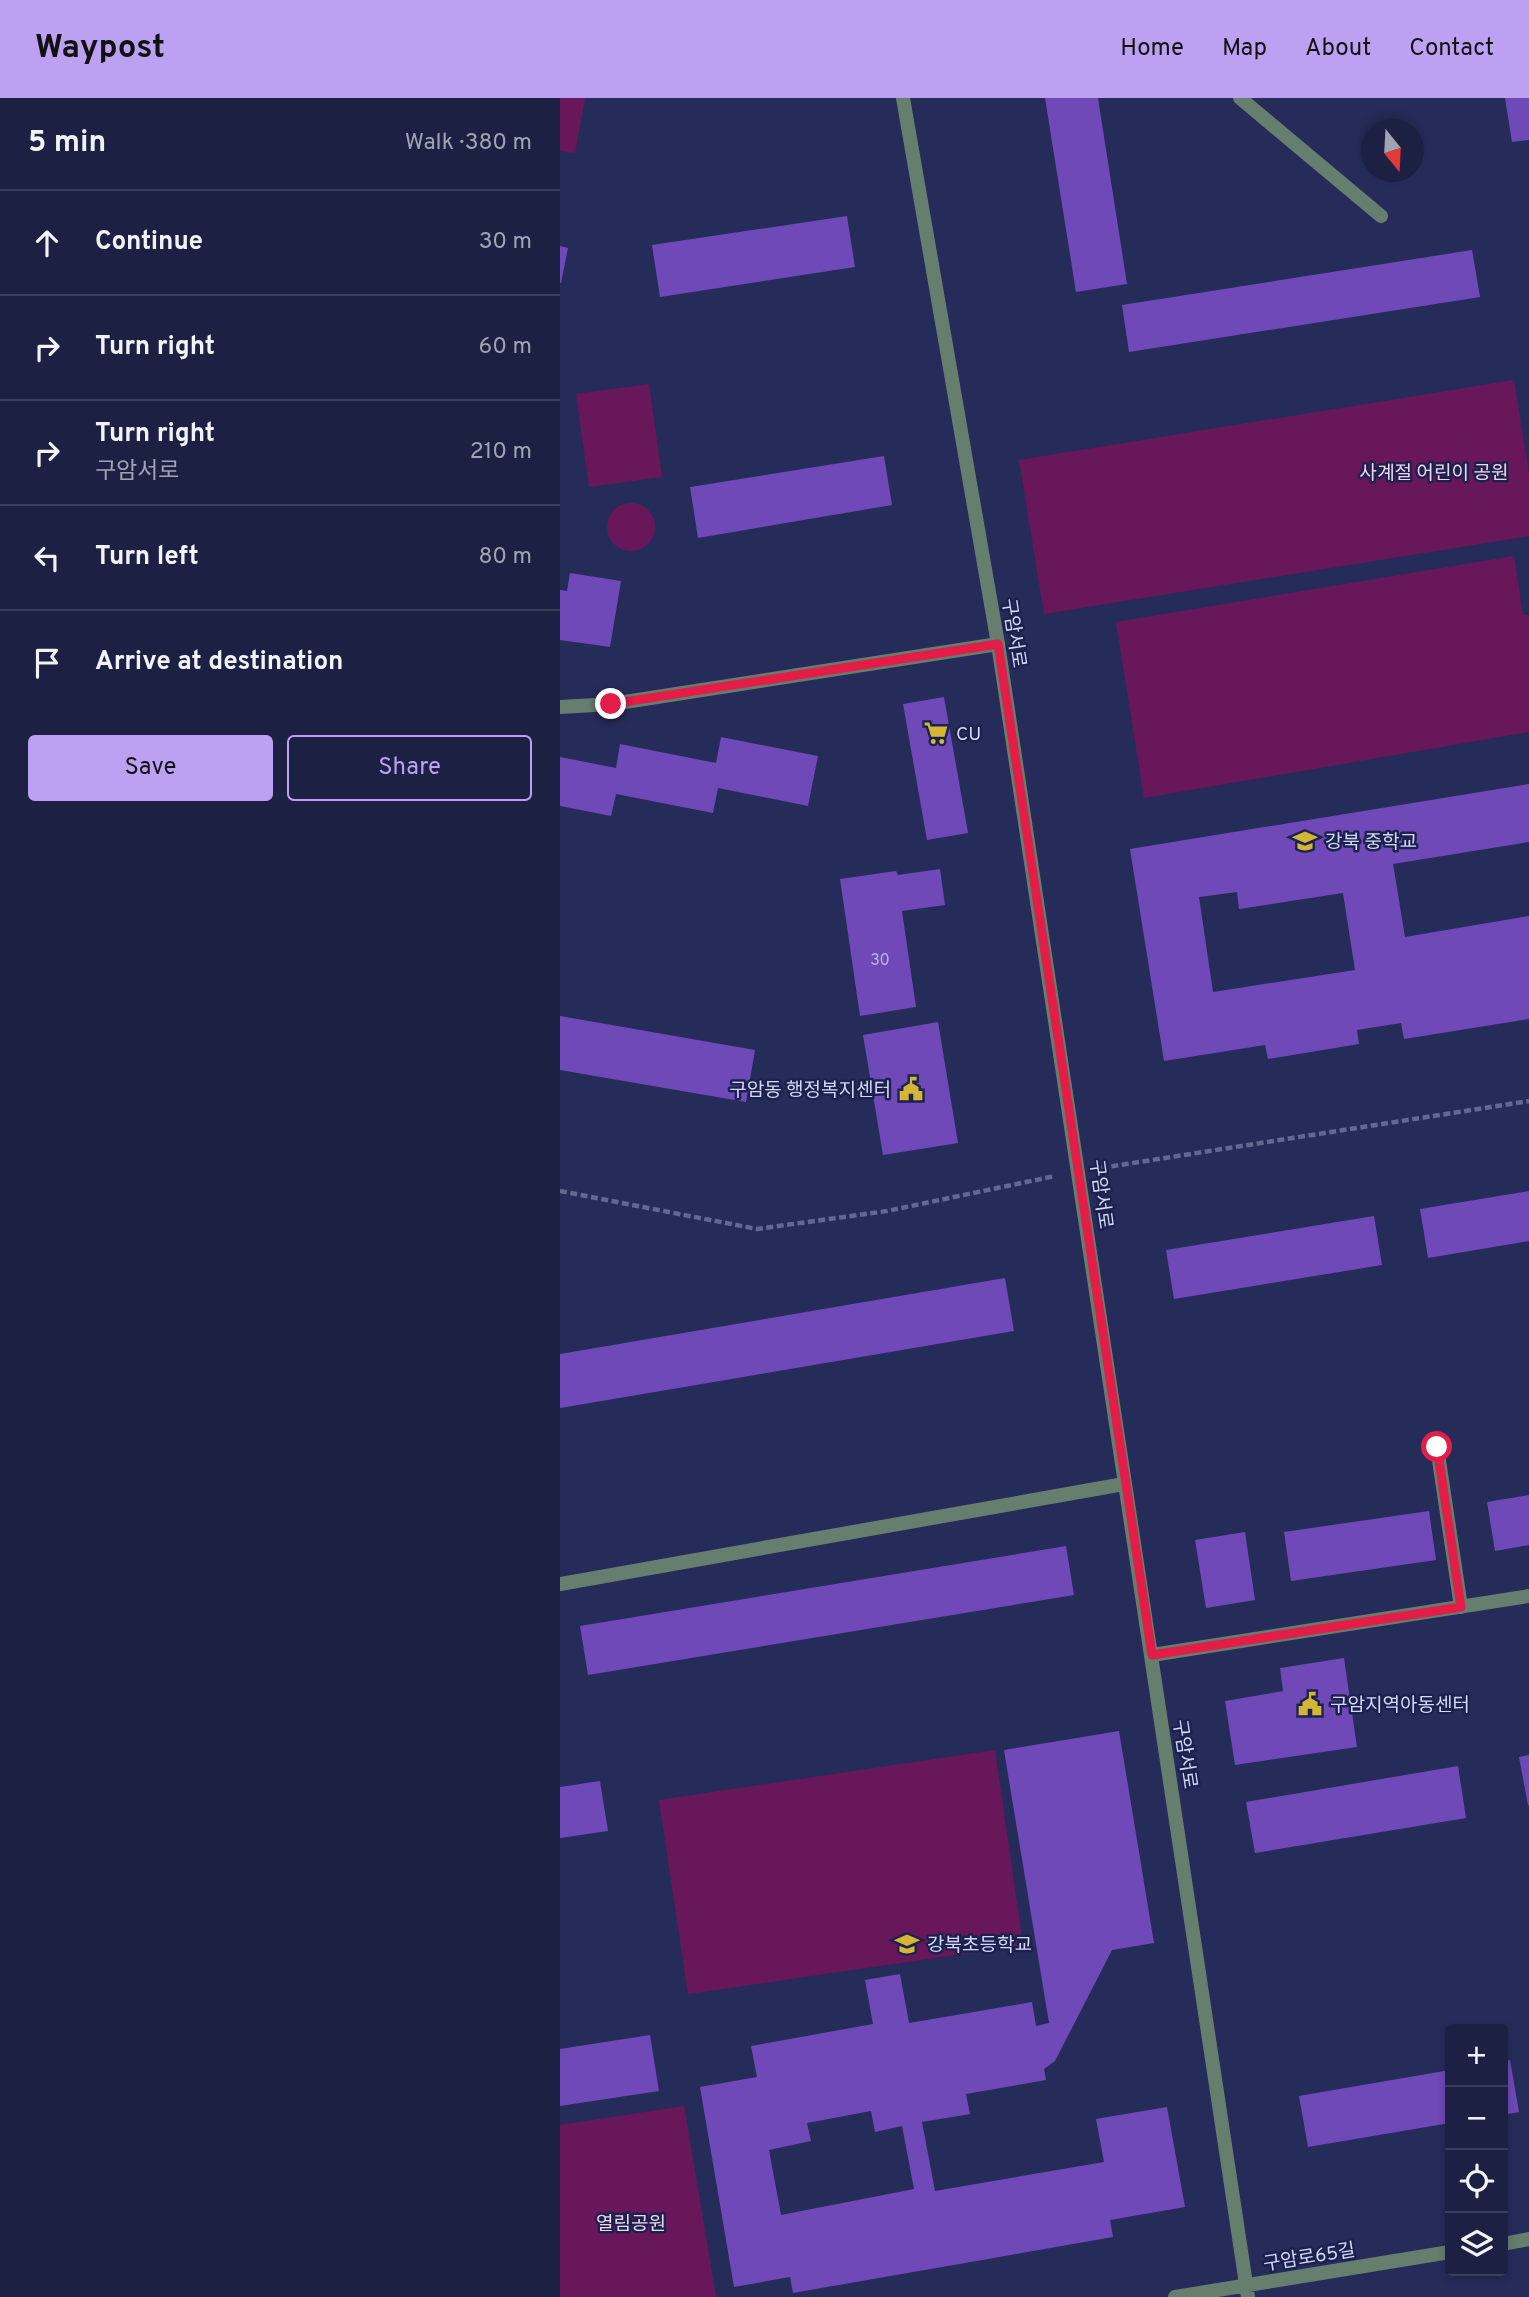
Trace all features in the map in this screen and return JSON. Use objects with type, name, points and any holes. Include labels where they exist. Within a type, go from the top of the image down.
[{"type":"street","name":"구암서로","points":[[903,98],[998,644],[1247,2292]]},
{"type":"street","points":[[1240,98],[1381,216]]},
{"type":"street","points":[[560,707],[611,704],[998,644]]},
{"type":"street","points":[[1437,1447],[1461,1607]]},
{"type":"street","points":[[560,1584],[1124,1484]]},
{"type":"street","points":[[1152,1655],[1529,1596]]},
{"type":"street","points":[[1508,2243],[1529,2239]]},
{"type":"street","name":"구암로65길","points":[[1175,2297],[1247,2292],[1445,2253]]},
{"type":"path","points":[[560,1191],[757,1229],[887,1211],[1079,1171],[1529,1101]]},
{"type":"green space","points":[[560,98],[585,98],[575,153],[560,151]]},
{"type":"green space","name":"사계절 어린이 공원","points":[[1514,380],[1529,474],[1529,536],[1044,614],[1019,460]]},
{"type":"green space","points":[[649,384],[662,477],[589,487],[576,394]]},
{"type":"green space","points":[[631,503],[648,510],[655,527],[648,544],[631,551],[614,544],[607,527],[614,510]]},
{"type":"green space","points":[[1514,556],[1523,615],[1529,615],[1529,732],[1144,798],[1116,622]]},
{"type":"green space","points":[[995,1750],[1023,1945],[688,1994],[659,1800]]},
{"type":"green space","name":"열림공원","points":[[684,2106],[716,2297],[560,2297],[560,2125]]},
{"type":"building","points":[[1045,98],[1098,98],[1127,284],[1076,292]]},
{"type":"building","points":[[1505,98],[1529,98],[1529,140],[1512,142]]},
{"type":"building","points":[[847,216],[855,267],[660,297],[652,245]]},
{"type":"building","points":[[560,246],[568,248],[561,283],[560,283]]},
{"type":"building","points":[[1472,250],[1480,297],[1129,352],[1122,305]]},
{"type":"building","points":[[884,456],[892,505],[698,538],[690,487]]},
{"type":"building","points":[[570,573],[621,581],[610,647],[560,640],[560,590],[567,591]]},
{"type":"building","points":[[944,697],[968,833],[927,840],[903,704]]},
{"type":"building","points":[[721,737],[818,756],[808,806],[718,788],[713,813],[616,794],[611,816],[560,806],[560,757],[616,768],[620,744],[716,763]]},
{"type":"building","points":[[1529,784],[1529,842],[1393,864],[1405,937],[1529,916],[1529,1019],[1404,1039],[1401,1023],[1357,1030],[1359,1044],[1268,1059],[1265,1045],[1164,1061],[1130,849]],"holes":[[[1237,892],[1239,909],[1343,893],[1355,970],[1213,992],[1199,897]]]},
{"type":"building","points":[[940,869],[945,905],[902,911],[916,1007],[860,1016],[840,879],[896,871],[898,875]]},
{"type":"building","points":[[560,1016],[755,1050],[746,1102],[560,1070]]},
{"type":"building","name":"구암동 행정복지센터","points":[[938,1022],[958,1143],[883,1155],[863,1035]]},
{"type":"building","points":[[1529,1191],[1529,1241],[1428,1258],[1420,1209]]},
{"type":"building","points":[[1374,1216],[1382,1265],[1174,1299],[1166,1250]]},
{"type":"building","points":[[1005,1278],[1014,1331],[560,1408],[560,1354]]},
{"type":"building","points":[[1529,1495],[1529,1545],[1495,1551],[1487,1502]]},
{"type":"building","points":[[1429,1511],[1436,1560],[1291,1581],[1284,1532]]},
{"type":"building","points":[[1245,1532],[1255,1600],[1206,1608],[1195,1540]]},
{"type":"building","points":[[1066,1546],[1074,1595],[588,1675],[580,1626]]},
{"type":"building","points":[[1344,1658],[1357,1747],[1235,1765],[1225,1701],[1283,1691],[1280,1668]]},
{"type":"building","points":[[1119,1731],[1154,1943],[1112,1950],[1055,2061],[1044,2069],[1046,2080],[966,2094],[970,2114],[922,2122],[935,2191],[1104,2162],[1096,2119],[1167,2107],[1185,2207],[1110,2220],[1113,2237],[793,2293],[790,2277],[734,2287],[700,2087],[757,2077],[751,2046],[873,2024],[865,1980],[900,1974],[909,2023],[1032,2002],[1036,2026],[1049,2023],[1004,1750]],"holes":[[[871,2111],[875,2132],[902,2126],[914,2189],[781,2215],[769,2150],[811,2141],[807,2123]]]},
{"type":"building","points":[[1529,1755],[1529,1805],[1528,1805],[1519,1757]]},
{"type":"building","points":[[1458,1766],[1466,1818],[1255,1853],[1246,1802]]},
{"type":"building","points":[[600,1781],[608,1831],[560,1838],[560,1787]]},
{"type":"building","points":[[650,2035],[659,2091],[560,2106],[560,2049]]},
{"type":"building","points":[[1508,2060],[1519,2112],[1508,2114],[1508,2087]]},
{"type":"building","points":[[1445,2071],[1445,2124],[1308,2147],[1299,2096]]},
{"type":"place","name":"CU","points":[[936,733]]},
{"type":"place","name":"강북 중학교","points":[[1305,841]]},
{"type":"place","name":"구암동 행정복지센터","points":[[911,1089]]},
{"type":"place","name":"구암지역아동센터","points":[[1310,1704]]},
{"type":"place","name":"강북초등학교","points":[[907,1944]]},
{"type":"route","points":[[611,704],[998,644],[1152,1655],[1461,1607],[1437,1447]]}]
